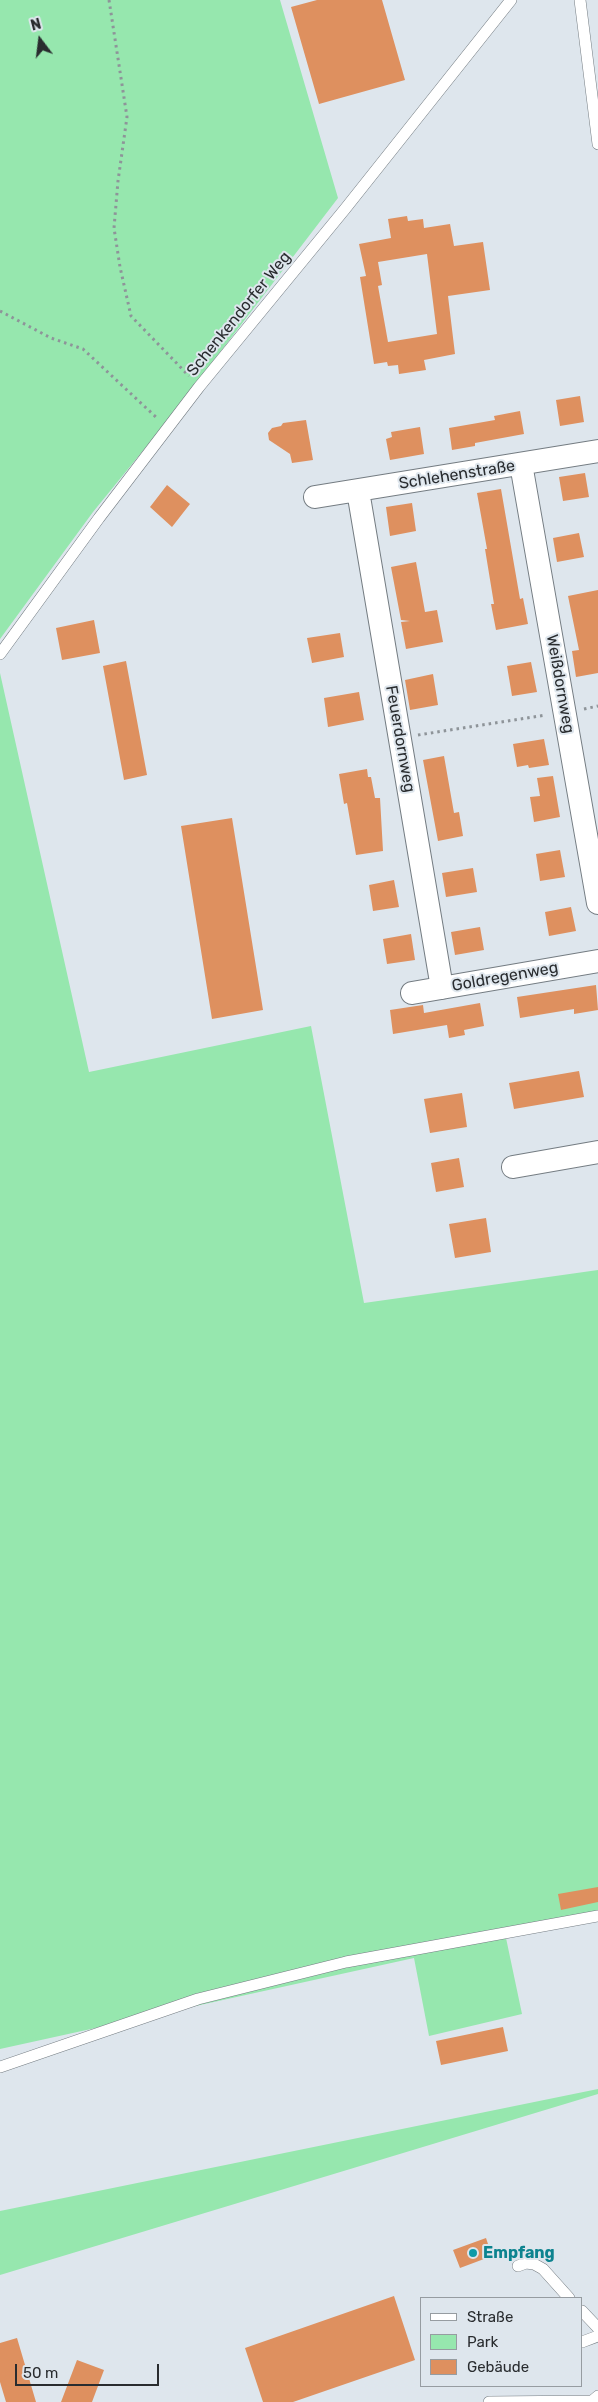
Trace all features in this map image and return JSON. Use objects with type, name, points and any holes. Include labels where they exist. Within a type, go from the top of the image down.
[{"type":"street","name":"Schlehenstraße","points":[[315,497],[598,451]]},
{"type":"street","name":"Weißdornweg","points":[[521,464],[598,903]]},
{"type":"street","name":"Feuerdornweg","points":[[358,491],[442,988]]},
{"type":"street","name":"Goldregenweg","points":[[412,993],[598,961]]},
{"type":"street","points":[[513,1167],[598,1152]]},
{"type":"lane","name":"Schenkendorfer Weg","points":[[0,654],[199,387],[351,202],[510,0]]},
{"type":"lane","points":[[580,0],[598,144]]},
{"type":"lane","points":[[0,2067],[198,1999],[346,1962],[598,1916]]},
{"type":"lane","points":[[518,2266],[526,2262],[543,2269],[568,2297]]},
{"type":"lane","points":[[583,2312],[598,2328]]},
{"type":"lane","points":[[583,2342],[598,2336]]},
{"type":"lane","points":[[489,2402],[594,2400]]},
{"type":"path","points":[[109,0],[127,117],[114,228],[131,316],[199,387]]},
{"type":"path","points":[[0,312],[51,338],[84,349],[168,428]]},
{"type":"path","points":[[400,738],[598,706]]},
{"type":"green space","points":[[0,0],[280,0],[338,198],[172,415],[93,512],[0,639]]},
{"type":"green space","points":[[0,673],[89,1072],[311,1026],[364,1303],[598,1270],[598,1918],[506,1938],[522,2014],[429,2036],[414,1958],[0,2049]]},
{"type":"green space","points":[[598,2089],[598,2094],[0,2275],[0,2211]]},
{"type":"building","points":[[317,0],[382,0],[405,80],[319,104],[291,7]]},
{"type":"building","points":[[407,216],[408,221],[423,219],[424,228],[450,224],[454,246],[483,242],[490,290],[448,296],[455,354],[424,360],[426,370],[399,374],[398,365],[388,366],[387,362],[374,364],[360,277],[366,276],[359,244],[391,238],[388,219]],"holes":[[[427,254],[437,334],[388,342],[378,286],[382,285],[378,262]]]},
{"type":"building","points":[[580,396],[584,422],[560,426],[556,400]]},
{"type":"building","points":[[520,411],[524,434],[475,443],[475,446],[452,450],[449,428],[495,420],[494,416]]},
{"type":"building","points":[[306,420],[313,460],[292,463],[290,454],[269,440],[268,433],[272,428],[281,426],[283,423]]},
{"type":"building","points":[[420,427],[424,454],[390,460],[386,439],[392,437],[391,432]]},
{"type":"building","points":[[585,473],[589,497],[563,501],[559,477]]},
{"type":"building","points":[[167,485],[190,504],[172,527],[150,507]]},
{"type":"building","points":[[501,489],[520,599],[523,598],[528,624],[496,630],[491,604],[494,604],[485,549],[487,549],[477,493]]},
{"type":"building","points":[[412,503],[416,531],[390,536],[386,507]]},
{"type":"building","points":[[579,533],[584,557],[557,562],[553,538]]},
{"type":"building","points":[[416,562],[425,612],[437,610],[443,642],[406,649],[401,622],[410,621],[401,620],[391,567]]},
{"type":"building","points":[[598,590],[598,673],[576,677],[572,651],[579,650],[568,596]]},
{"type":"building","points":[[94,620],[100,653],[62,660],[56,628]]},
{"type":"building","points":[[340,633],[344,657],[312,663],[307,638]]},
{"type":"building","points":[[126,661],[147,775],[124,780],[103,666]]},
{"type":"building","points":[[531,662],[537,692],[512,696],[507,666]]},
{"type":"building","points":[[433,674],[438,705],[410,710],[405,680]]},
{"type":"building","points":[[359,692],[364,720],[328,727],[324,698]]},
{"type":"building","points":[[544,739],[549,765],[529,768],[528,765],[517,767],[513,744]]},
{"type":"building","points":[[444,756],[454,813],[459,812],[463,836],[438,841],[423,760]]},
{"type":"building","points":[[367,769],[368,777],[371,777],[375,798],[380,798],[383,851],[356,855],[347,803],[344,804],[339,774]]},
{"type":"building","points":[[553,776],[560,817],[534,822],[530,797],[540,796],[537,778]]},
{"type":"building","points":[[232,818],[263,1010],[212,1019],[181,826]]},
{"type":"building","points":[[560,850],[565,877],[540,881],[536,854]]},
{"type":"building","points":[[473,868],[477,892],[446,897],[442,873]]},
{"type":"building","points":[[394,880],[399,907],[373,911],[369,885]]},
{"type":"building","points":[[571,907],[576,931],[549,936],[545,912]]},
{"type":"building","points":[[480,927],[484,950],[455,955],[451,932]]},
{"type":"building","points":[[411,934],[415,960],[387,964],[383,939]]},
{"type":"building","points":[[596,985],[598,1010],[574,1014],[574,1009],[520,1018],[517,997]]},
{"type":"building","points":[[480,1003],[484,1026],[464,1030],[465,1035],[449,1038],[447,1025],[393,1034],[390,1010],[423,1005],[424,1013]]},
{"type":"building","points":[[579,1071],[584,1097],[514,1109],[509,1083]]},
{"type":"building","points":[[462,1093],[467,1127],[430,1133],[424,1099]]},
{"type":"building","points":[[459,1158],[464,1187],[436,1192],[431,1163]]},
{"type":"building","points":[[486,1218],[491,1252],[455,1258],[449,1224]]},
{"type":"building","points":[[598,1887],[598,1902],[561,1910],[558,1894]]},
{"type":"building","points":[[503,2027],[508,2051],[441,2065],[436,2041]]},
{"type":"building","name":"Empfang","points":[[486,2238],[492,2256],[460,2268],[453,2250]]},
{"type":"building","points":[[394,2296],[415,2360],[293,2402],[263,2402],[245,2348]]},
{"type":"building","points":[[17,2338],[36,2402],[6,2402],[0,2382],[0,2343]]},
{"type":"building","points":[[77,2360],[104,2370],[92,2402],[61,2402]]},
{"type":"place","name":"Empfang","points":[[473,2253]]}]
